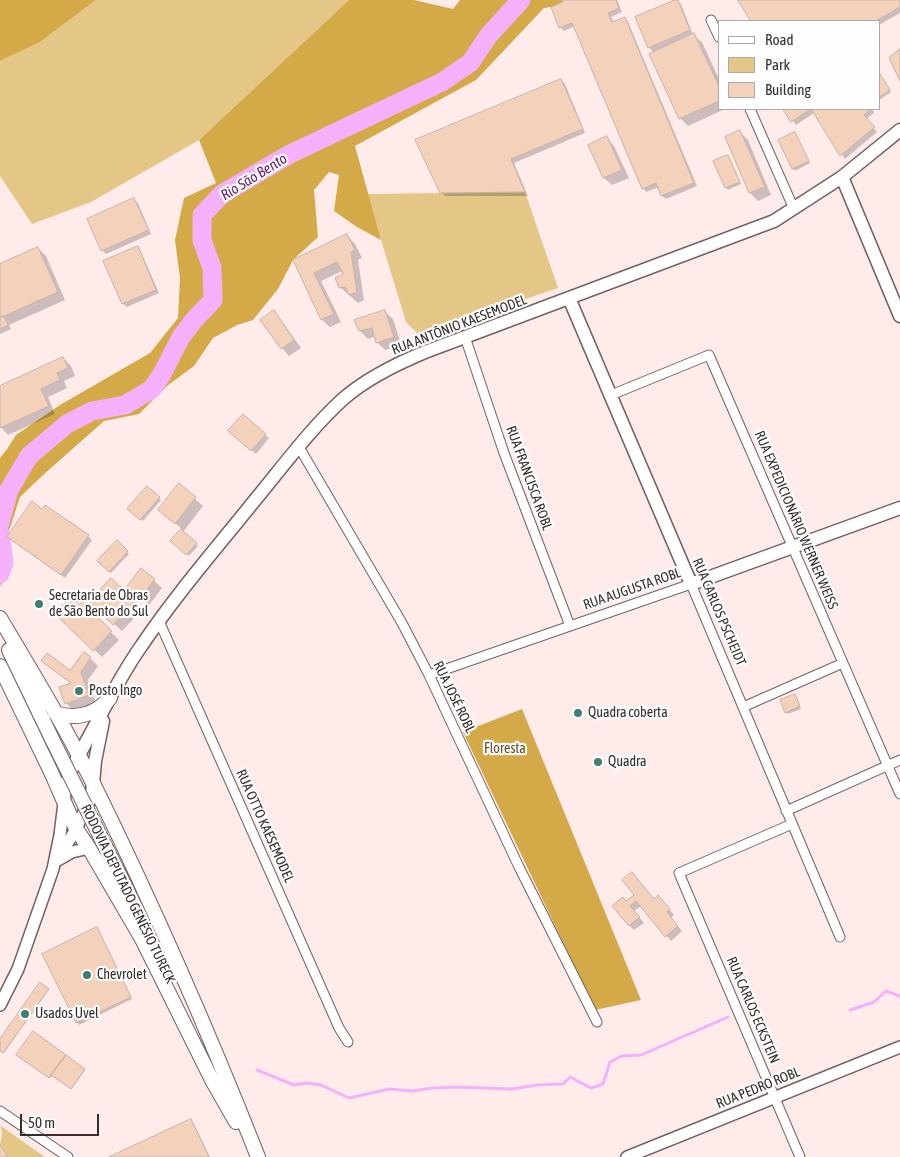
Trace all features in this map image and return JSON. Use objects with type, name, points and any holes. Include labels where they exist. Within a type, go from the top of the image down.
[{"type":"main road","name":"RUA ANTÔNIO KAESEMODEL","points":[[64,803],[65,788],[79,757],[132,660],[186,585],[326,415],[345,397],[365,383],[404,361],[774,221],[842,177],[900,130]]},
{"type":"main road","points":[[842,177],[900,316]]},
{"type":"main road","name":"RUA CARLOS PSCHEIDT","points":[[569,298],[691,584]]},
{"type":"main road","name":"RUA AUGUSTA ROBL","points":[[691,584],[900,508]]},
{"type":"main road","points":[[0,618],[93,783],[164,933],[224,1070],[257,1157]]},
{"type":"main road","name":"RODOVIA DEPUTADO GENÉSIO TURECK","points":[[0,632],[257,1157]]},
{"type":"main road","points":[[0,666],[46,760],[76,829],[142,939],[212,1080],[257,1157]]},
{"type":"main road","name":"RUA ANTÔNIO KAESEMODEL","points":[[87,805],[92,795],[98,740],[110,698]]},
{"type":"main road","points":[[55,713],[75,717],[85,715],[95,711],[110,698]]},
{"type":"main road","points":[[71,775],[79,775],[93,783]]},
{"type":"main road","points":[[64,803],[75,808],[87,805]]},
{"type":"street","points":[[711,20],[718,35]]},
{"type":"street","points":[[750,110],[794,209]]},
{"type":"street","name":"RUA FRANCISCA ROBL","points":[[466,337],[504,453],[570,626]]},
{"type":"street","name":"RUA EXPEDICIONÁRIO WERNER WEISS","points":[[611,395],[709,355],[900,794]]},
{"type":"street","name":"RUA JOSÉ ROBL","points":[[299,447],[402,623],[429,675],[597,1022]]},
{"type":"street","name":"RUA AUGUSTA ROBL","points":[[429,675],[691,584]]},
{"type":"street","name":"RUA CARLOS PSCHEIDT","points":[[691,584],[840,937]]},
{"type":"street","name":"RUA OTTO KAESEMODEL","points":[[159,621],[340,1028],[348,1042]]},
{"type":"street","points":[[742,707],[843,663]]},
{"type":"street","points":[[786,811],[900,760]]},
{"type":"street","name":"RUA ANTÔNIO KAESEMODEL","points":[[0,1004],[24,952],[55,865],[64,803]]},
{"type":"street","name":"RUA ANTÔNIO KAESEMODEL","points":[[55,865],[76,829],[87,805]]},
{"type":"street","name":"RUA CARLOS ECKSTEIN","points":[[792,824],[679,874],[800,1157]]},
{"type":"street","points":[[55,865],[72,852],[89,848]]},
{"type":"street","name":"RUA PEDRO ROBL","points":[[627,1157],[900,1047]]},
{"type":"street","points":[[0,1111],[68,1157]]},
{"type":"green space","points":[[0,0],[96,0],[40,42],[0,61]]},
{"type":"green space","points":[[96,0],[349,0],[199,140],[91,202],[32,224],[0,176],[0,61],[40,42]]},
{"type":"green space","points":[[349,0],[414,0],[453,9],[460,0],[562,0],[563,2],[544,8],[476,80],[355,146],[381,240],[357,227],[334,211],[339,175],[329,172],[314,190],[318,237],[293,260],[278,289],[253,320],[237,325],[213,338],[194,366],[167,386],[139,414],[104,421],[20,497],[7,537],[11,557],[1,587],[0,458],[16,435],[60,405],[150,353],[178,318],[180,278],[175,240],[184,198],[216,183],[199,140]]},
{"type":"green space","points":[[525,192],[558,288],[419,335],[406,322],[367,194]]},
{"type":"green space","name":"Floresta","points":[[522,709],[641,1000],[595,1010],[463,732]]},
{"type":"green space","points":[[1,1126],[45,1157],[8,1157],[0,1145]]},
{"type":"building","points":[[562,0],[616,0],[619,8],[608,13],[612,22],[625,17],[694,183],[661,196],[656,183],[642,189],[572,23],[559,28],[551,7],[563,2]]},
{"type":"building","points":[[678,0],[690,30],[648,48],[635,17]]},
{"type":"building","points":[[738,0],[900,0],[900,7],[878,20],[750,20]]},
{"type":"building","points":[[694,33],[718,84],[718,101],[679,119],[649,54]]},
{"type":"building","points":[[900,49],[900,81],[889,58]]},
{"type":"building","points":[[880,74],[890,90],[880,96]]},
{"type":"building","points":[[561,79],[583,129],[511,159],[525,192],[440,193],[415,140]]},
{"type":"building","points":[[784,110],[809,110],[791,122]]},
{"type":"building","points":[[812,110],[870,110],[864,115],[875,127],[840,156]]},
{"type":"building","points":[[740,130],[765,187],[749,193],[725,137]]},
{"type":"building","points":[[795,132],[809,161],[792,169],[778,140]]},
{"type":"building","points":[[607,136],[622,170],[603,178],[588,145]]},
{"type":"building","points":[[728,155],[740,182],[725,188],[713,161]]},
{"type":"building","points":[[134,198],[149,230],[101,251],[87,219]]},
{"type":"building","points":[[347,234],[355,250],[351,252],[357,292],[349,295],[345,287],[339,288],[335,278],[343,274],[337,262],[314,273],[334,314],[321,320],[293,260]]},
{"type":"building","points":[[138,246],[156,290],[122,304],[103,261]]},
{"type":"building","points":[[38,247],[58,292],[0,318],[0,264]]},
{"type":"building","points":[[274,310],[294,340],[281,349],[260,320]]},
{"type":"building","points":[[385,310],[394,337],[376,343],[372,328],[359,331],[354,320]]},
{"type":"building","points":[[4,316],[8,325],[0,329],[0,318]]},
{"type":"building","points":[[63,357],[68,368],[57,373],[60,380],[41,389],[49,406],[0,428],[0,386]]},
{"type":"building","points":[[243,414],[266,434],[251,451],[228,431]]},
{"type":"building","points":[[179,483],[196,497],[175,524],[158,510]]},
{"type":"building","points":[[147,486],[160,497],[140,520],[127,509]]},
{"type":"building","points":[[32,501],[42,509],[45,505],[89,535],[61,575],[7,537]]},
{"type":"building","points":[[181,529],[197,543],[186,555],[170,541]]},
{"type":"building","points":[[117,540],[128,551],[109,572],[97,561]]},
{"type":"building","points":[[141,568],[155,579],[140,598],[127,587]]},
{"type":"building","points":[[111,578],[135,601],[113,625],[89,602]]},
{"type":"building","points":[[74,594],[112,631],[93,651],[55,614]]},
{"type":"building","points":[[84,652],[91,657],[81,672],[89,695],[65,704],[59,687],[71,683],[41,661],[47,653],[70,670]]},
{"type":"building","points":[[795,694],[800,706],[785,713],[780,700]]},
{"type":"building","points":[[632,872],[654,899],[658,895],[670,909],[667,912],[678,926],[665,937],[636,901],[630,906],[640,917],[629,926],[612,906],[623,897],[626,901],[634,895],[622,880]]},
{"type":"building","name":"Chevrolet","points":[[97,927],[131,997],[76,1023],[42,954]]},
{"type":"building","name":"Usados Uvel","points":[[40,982],[49,989],[3,1053],[0,1051],[0,1039]]},
{"type":"building","points":[[33,1031],[66,1055],[49,1078],[16,1055]]},
{"type":"building","points":[[66,1055],[85,1069],[71,1089],[51,1075]]},
{"type":"building","points":[[191,1119],[209,1157],[109,1157]]},
{"type":"building","points":[[0,1145],[8,1157],[0,1157]]},
{"type":"waterway","name":"Rio São Bento","points":[[0,523],[9,490],[29,456],[67,424],[92,411],[125,405],[152,389],[181,337],[213,300],[212,268],[202,240],[202,215],[222,194],[290,154],[442,82],[470,63],[489,35],[521,0]]},
{"type":"waterway","name":"Rio São Bento","points":[[0,533],[4,563],[0,574]]},
{"type":"waterway","points":[[850,1010],[874,1002],[886,991],[900,996]]},
{"type":"waterway","points":[[257,1070],[294,1085],[306,1083],[321,1085],[349,1098],[389,1089],[412,1091],[455,1087],[512,1089],[537,1085],[563,1084],[570,1077],[591,1088],[603,1084],[610,1062],[622,1056],[641,1055],[728,1017]]},
{"type":"place","name":"Secretaria de Obras de São Bento do Sul","points":[[39,604]]},
{"type":"place","name":"Posto Ingo","points":[[79,691]]},
{"type":"place","name":"Quadra coberta","points":[[578,713]]},
{"type":"place","name":"Quadra","points":[[598,762]]},
{"type":"place","name":"Chevrolet","points":[[87,975]]},
{"type":"place","name":"Usados Uvel","points":[[25,1014]]}]
